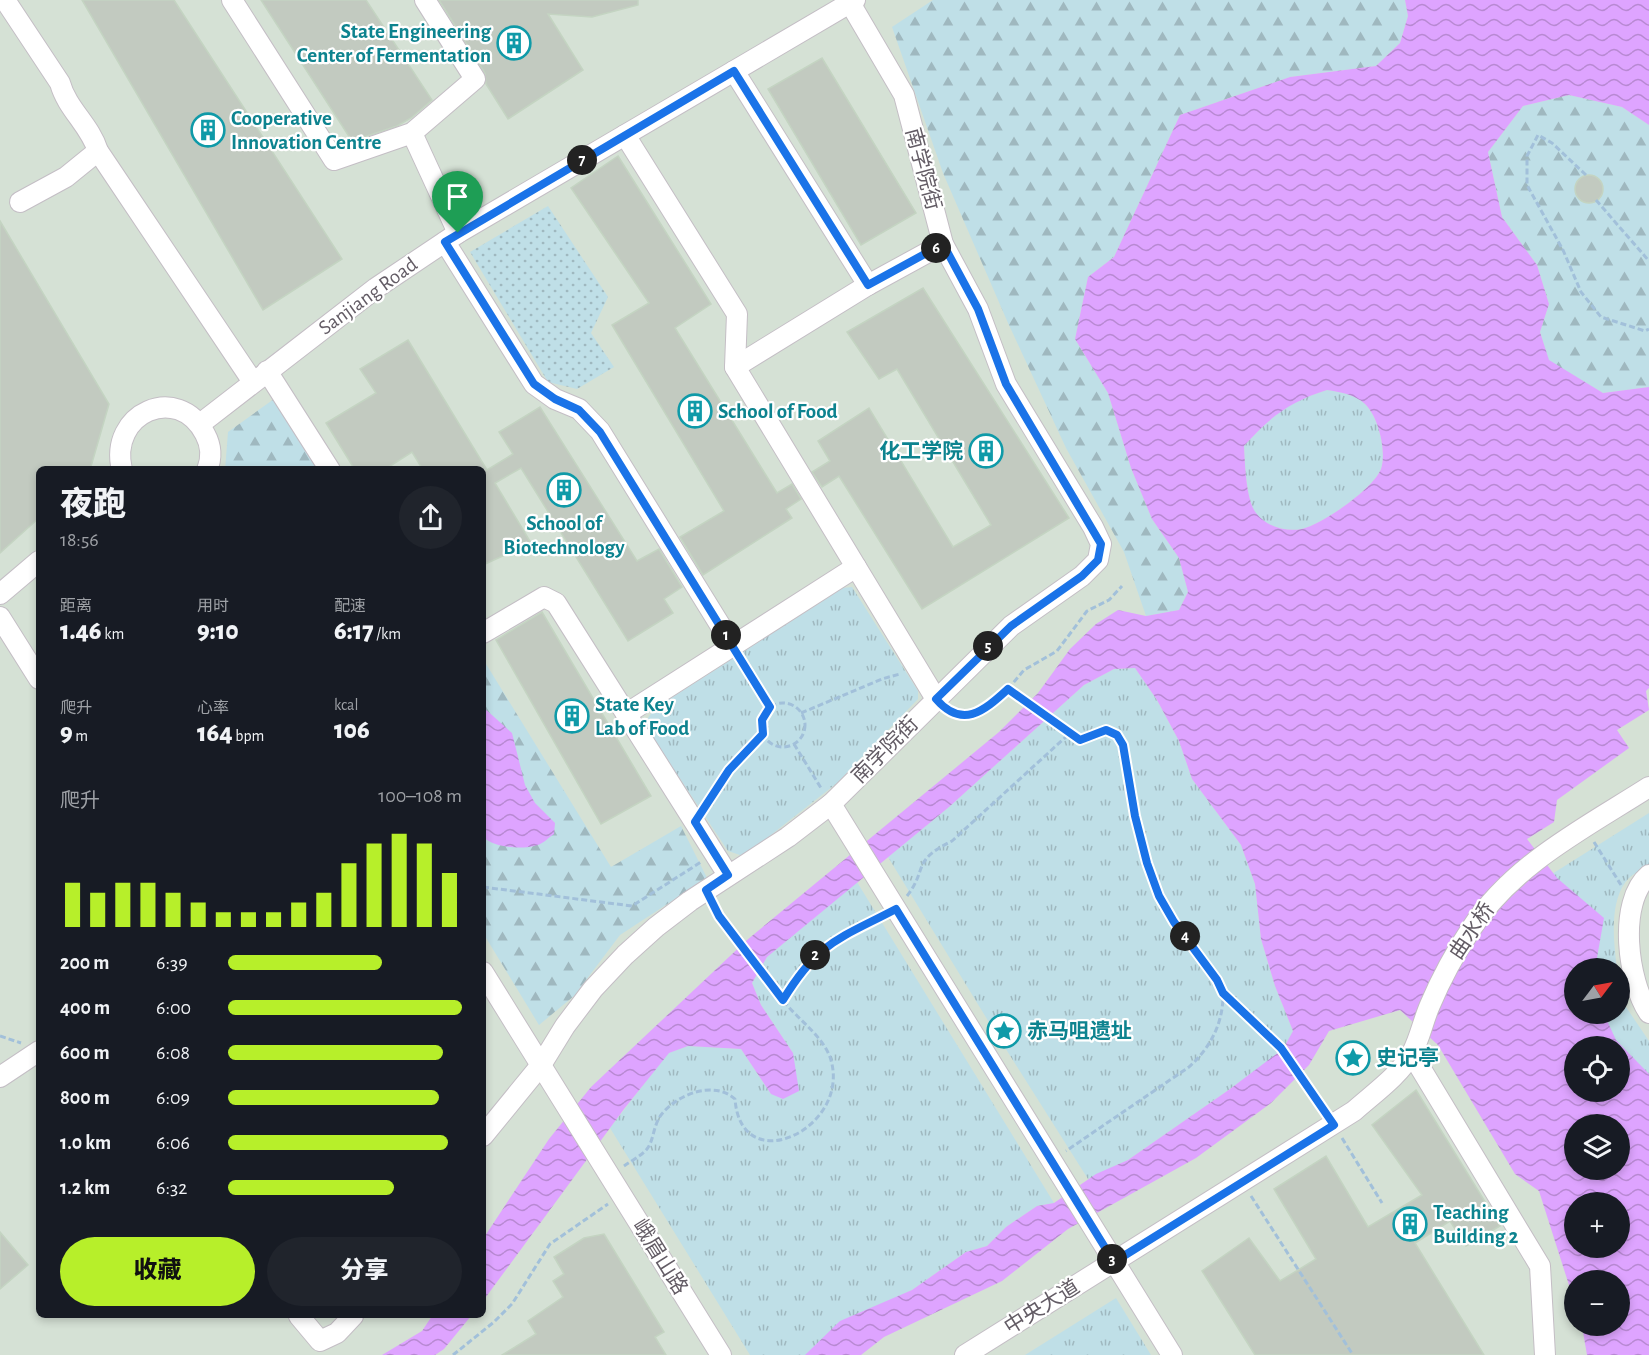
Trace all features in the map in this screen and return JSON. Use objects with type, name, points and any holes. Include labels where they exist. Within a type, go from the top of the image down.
[{"type":"street","points":[[5,0],[60,82],[63,96],[94,137],[98,151],[260,377],[327,466]]},
{"type":"street","points":[[232,0],[334,160],[412,133],[475,79],[425,0]]},
{"type":"street","name":"Sanjiang Road","points":[[200,424],[376,288],[452,237],[853,2]]},
{"type":"street","name":"南学院街","points":[[486,1132],[541,1065],[565,1026],[593,989],[656,927],[728,875],[788,837],[831,804],[1011,626],[1082,576],[1098,560],[1101,544],[1006,384],[978,309],[943,244],[904,95],[853,2]]},
{"type":"street","points":[[734,71],[868,285]]},
{"type":"street","points":[[412,133],[452,237],[534,384],[555,399],[579,410],[600,432],[733,646]]},
{"type":"street","points":[[625,135],[737,314],[735,367],[936,699]]},
{"type":"street","points":[[20,202],[66,177],[98,151]]},
{"type":"street","points":[[735,367],[868,285],[943,244]]},
{"type":"street","points":[[122,466],[120,443],[125,430],[134,419],[147,411],[161,408],[176,409],[189,414],[200,424],[209,442],[209,466]]},
{"type":"street","points":[[0,594],[36,564]]},
{"type":"street","points":[[626,714],[856,567]]},
{"type":"street","points":[[486,631],[544,597],[556,603],[728,875]]},
{"type":"street","points":[[0,617],[36,674]]},
{"type":"street","points":[[1577,832],[1649,787]]},
{"type":"street","points":[[831,804],[1172,1355]]},
{"type":"street","name":"曲水桥","points":[[1412,1054],[1430,1005],[1451,961],[1472,927],[1501,891],[1536,860],[1577,832]]},
{"type":"street","points":[[1649,875],[1633,906],[1629,930],[1630,957],[1636,984],[1649,1013]]},
{"type":"street","name":"峨眉山路","points":[[486,977],[721,1355]]},
{"type":"street","points":[[0,1077],[36,1053]]},
{"type":"street","points":[[1412,1054],[1540,1266],[1545,1355]]},
{"type":"street","name":"中央大道","points":[[965,1355],[1334,1125],[1388,1081],[1412,1054]]},
{"type":"street","points":[[301,1318],[320,1341],[337,1333],[351,1318]]},
{"type":"path","points":[[1586,175],[1552,143],[1538,135],[1527,156],[1527,185],[1563,250],[1581,292],[1600,317],[1645,331],[1649,329]]},
{"type":"path","points":[[1596,200],[1649,261]]},
{"type":"path","points":[[936,699],[947,712],[959,716],[986,710],[1024,670],[1057,651],[1087,611],[1109,600],[1122,586]]},
{"type":"path","points":[[733,646],[770,707]]},
{"type":"path","points":[[801,713],[882,679],[918,669]]},
{"type":"path","points":[[1008,689],[1080,740],[1106,730],[1117,735],[1123,745],[1135,816],[1147,863],[1159,896],[1174,922],[1217,980],[1223,993],[1281,1048],[1334,1125],[1382,1203]]},
{"type":"path","points":[[784,703],[791,705],[801,713],[805,727],[803,734],[794,744],[776,746],[763,734],[762,720],[770,707],[784,703]]},
{"type":"path","points":[[695,822],[729,770],[763,734]]},
{"type":"path","points":[[783,1000],[806,965],[821,949],[853,929],[896,909],[910,893],[921,863],[933,850],[952,841],[1069,734]]},
{"type":"path","points":[[794,744],[831,804]]},
{"type":"path","points":[[1577,832],[1633,906]]},
{"type":"path","points":[[486,887],[632,906],[714,854]]},
{"type":"path","points":[[605,1166],[645,1152],[661,1115],[677,1099],[692,1093],[716,1090],[728,1093],[735,1100],[736,1113],[743,1125],[755,1138],[770,1143],[788,1139],[803,1131],[828,1104],[834,1088],[829,1055],[819,1039],[761,974],[734,937],[706,890]]},
{"type":"path","points":[[1052,1161],[1189,1067],[1203,1054],[1214,1039],[1223,993]]},
{"type":"path","points":[[1242,1181],[1353,1355]]},
{"type":"path","points":[[453,1355],[494,1322],[512,1304],[550,1244],[622,1195]]},
{"type":"shaded area","points":[[0,0],[1649,0],[1649,1355],[0,1355]]},
{"type":"green space","points":[[933,0],[1405,0],[1408,16],[1400,43],[1376,66],[1290,77],[1180,115],[1114,257],[1088,277],[1075,339],[1108,393],[1131,468],[1152,519],[1179,558],[1188,592],[1179,610],[1146,616],[1124,552],[1066,448],[1008,323],[943,173],[892,27]]},
{"type":"green space","points":[[1569,95],[1622,107],[1649,125],[1649,387],[1603,393],[1549,361],[1540,332],[1549,304],[1537,265],[1502,217],[1488,152],[1523,106]]},
{"type":"green space","points":[[548,206],[608,297],[591,333],[614,367],[577,389],[548,382],[470,252]]},
{"type":"green space","points":[[1327,390],[1352,396],[1370,409],[1382,444],[1381,469],[1368,486],[1346,505],[1311,526],[1296,530],[1271,525],[1256,514],[1250,500],[1244,446],[1281,411]]},
{"type":"green space","points":[[274,399],[316,466],[225,466],[228,432]]},
{"type":"green space","points":[[852,587],[918,691],[918,699],[837,783],[748,853],[740,855],[728,851],[647,729],[648,718],[654,709],[843,588]]},
{"type":"green space","points":[[486,664],[611,867],[681,826],[707,878],[620,935],[574,996],[539,1025],[486,938]]},
{"type":"green space","points":[[1135,668],[1157,700],[1179,741],[1192,779],[1241,845],[1255,884],[1261,939],[1275,986],[1293,1031],[1284,1049],[1230,1089],[1128,1160],[1088,1179],[1004,1046],[1019,1036],[1005,1015],[990,1024],[888,857],[949,807],[1084,685],[1114,669]]},
{"type":"green space","points":[[1649,813],[1649,865],[1629,878],[1622,887],[1615,909],[1616,958],[1587,958],[1552,874]]},
{"type":"green space","points":[[857,882],[1054,1203],[1037,1206],[1006,1227],[987,1246],[966,1252],[912,1290],[885,1304],[806,1355],[750,1355],[610,1128],[668,1053],[688,1046],[741,1049],[771,1094],[793,1053],[761,1005],[752,983],[767,957]]},
{"type":"green space","points":[[1630,1013],[1649,1041],[1649,1076],[1630,1060],[1630,1036],[1613,1036],[1606,1024],[1630,1024]]},
{"type":"green space","points":[[1116,1298],[1151,1355],[1025,1355]]},
{"type":"water","points":[[1405,0],[1649,0],[1649,125],[1622,107],[1569,95],[1523,106],[1488,152],[1502,217],[1537,265],[1549,304],[1540,332],[1549,360],[1603,393],[1649,387],[1649,688],[1646,691],[1649,710],[1617,730],[1629,748],[1557,800],[1554,822],[1527,839],[1557,878],[1604,918],[1597,958],[1564,958],[1564,1024],[1609,1024],[1614,1036],[1564,1036],[1564,1102],[1630,1102],[1630,1054],[1649,1074],[1649,1355],[1587,1355],[1584,1336],[1630,1336],[1630,1270],[1564,1270],[1539,1191],[1515,1174],[1438,1045],[1400,1010],[1329,1031],[1309,1065],[1271,1103],[1196,1158],[1068,1229],[1002,1281],[884,1337],[861,1355],[805,1355],[840,1321],[912,1290],[966,1252],[987,1246],[1006,1227],[1037,1206],[1054,1203],[1096,1174],[1128,1160],[1283,1049],[1293,1031],[1275,986],[1261,939],[1255,884],[1241,845],[1192,779],[1179,741],[1157,700],[1135,668],[1114,669],[1084,685],[949,807],[767,957],[752,983],[761,1005],[793,1053],[799,1091],[783,1099],[771,1094],[741,1049],[688,1046],[669,1053],[624,1109],[486,1297],[486,1234],[549,1139],[591,1087],[747,940],[999,732],[1038,693],[1070,649],[1096,624],[1118,610],[1146,616],[1179,610],[1188,592],[1179,558],[1152,519],[1131,468],[1108,393],[1075,339],[1088,277],[1114,257],[1180,115],[1290,77],[1376,66],[1400,43],[1408,16]],"holes":[[[1327,390],[1352,396],[1370,409],[1382,444],[1381,469],[1368,486],[1346,505],[1311,526],[1289,530],[1265,522],[1256,513],[1250,500],[1244,446],[1263,427],[1291,405]]]},
{"type":"water","points":[[486,710],[512,733],[525,785],[535,803],[555,823],[554,834],[538,845],[509,847],[486,839]]},
{"type":"water","points":[[431,1318],[469,1318],[444,1349],[435,1355],[382,1355],[422,1331]]},
{"type":"building","name":"Cooperative Innovation Centre","points":[[82,0],[174,0],[342,259],[263,310]]},
{"type":"building","points":[[261,0],[366,0],[432,100],[411,118],[397,126],[352,141]]},
{"type":"building","name":"State Engineering Center of Fermentation","points":[[439,0],[638,0],[638,5],[592,17],[548,14],[583,70],[508,119],[486,84],[485,73]]},
{"type":"building","points":[[822,58],[916,213],[861,245],[768,89]]},
{"type":"building","name":"School of Food","points":[[618,156],[711,304],[675,328],[777,493],[792,484],[801,499],[786,509],[792,518],[703,575],[680,537],[724,511],[612,325],[649,303],[571,188]]},
{"type":"building","points":[[1589,175],[1599,179],[1603,189],[1599,199],[1589,203],[1579,199],[1575,189],[1579,179]]},
{"type":"building","points":[[0,221],[109,404],[91,466],[36,466],[36,521],[0,553]]},
{"type":"building","name":"化工学院","points":[[923,288],[1069,518],[922,609],[839,476],[822,487],[812,472],[830,461],[818,441],[869,408],[953,547],[991,525],[897,369],[879,379],[847,332]]},
{"type":"building","name":"School of Biotechnology","points":[[408,340],[485,466],[421,466],[412,452],[390,466],[353,466],[326,423],[376,393],[360,369]]},
{"type":"building","name":"School of Biotechnology","points":[[540,407],[637,561],[659,549],[682,587],[664,599],[673,613],[628,641],[521,468],[495,483],[531,543],[486,564],[486,468],[487,470],[513,454],[499,432]]},
{"type":"building","name":"State Key Lab of Food","points":[[542,612],[651,796],[601,824],[496,640]]},
{"type":"building","name":"Teaching Building 2","points":[[1416,1090],[1500,1226],[1466,1246],[1450,1221],[1415,1243],[1484,1355],[1255,1355],[1202,1271],[1249,1238],[1280,1281],[1316,1259],[1274,1189],[1326,1156],[1368,1227],[1422,1195],[1372,1125]]},
{"type":"building","points":[[0,1232],[28,1265],[0,1289]]},
{"type":"building","points":[[604,1234],[664,1332],[655,1337],[666,1355],[502,1355],[536,1334],[528,1321],[563,1297],[553,1281],[564,1274],[554,1257],[584,1238]]},
{"type":"place","name":"State Engineering Center of Fermentation","points":[[514,43]]},
{"type":"place","name":"Cooperative Innovation Centre","points":[[208,130]]},
{"type":"place","name":"School of Food","points":[[695,411]]},
{"type":"place","name":"化工学院","points":[[986,451]]},
{"type":"place","name":"School of Biotechnology","points":[[564,490]]},
{"type":"place","name":"State Key Lab of Food","points":[[572,716]]},
{"type":"place","name":"赤马咀遗址","points":[[1004,1031]]},
{"type":"place","name":"史记亭","points":[[1353,1058]]},
{"type":"place","name":"Teaching Building 2","points":[[1410,1224]]},
{"type":"route","points":[[734,71],[868,285],[943,244],[978,309],[1006,384],[1093,527],[1101,544],[1098,560],[1082,576],[1011,626],[973,660],[936,699],[947,712],[959,716],[986,710],[1008,689],[1080,740],[1106,730],[1117,735],[1123,745],[1135,816],[1147,863],[1159,896],[1174,922],[1217,980],[1223,993],[1281,1048],[1334,1125],[1114,1262],[896,909],[853,929],[821,949],[806,965],[783,1000],[719,916],[706,890],[728,875],[695,822],[729,770],[763,734],[762,720],[770,707],[600,432],[579,410],[555,399],[534,384],[445,242],[458,233],[734,71]]}]
